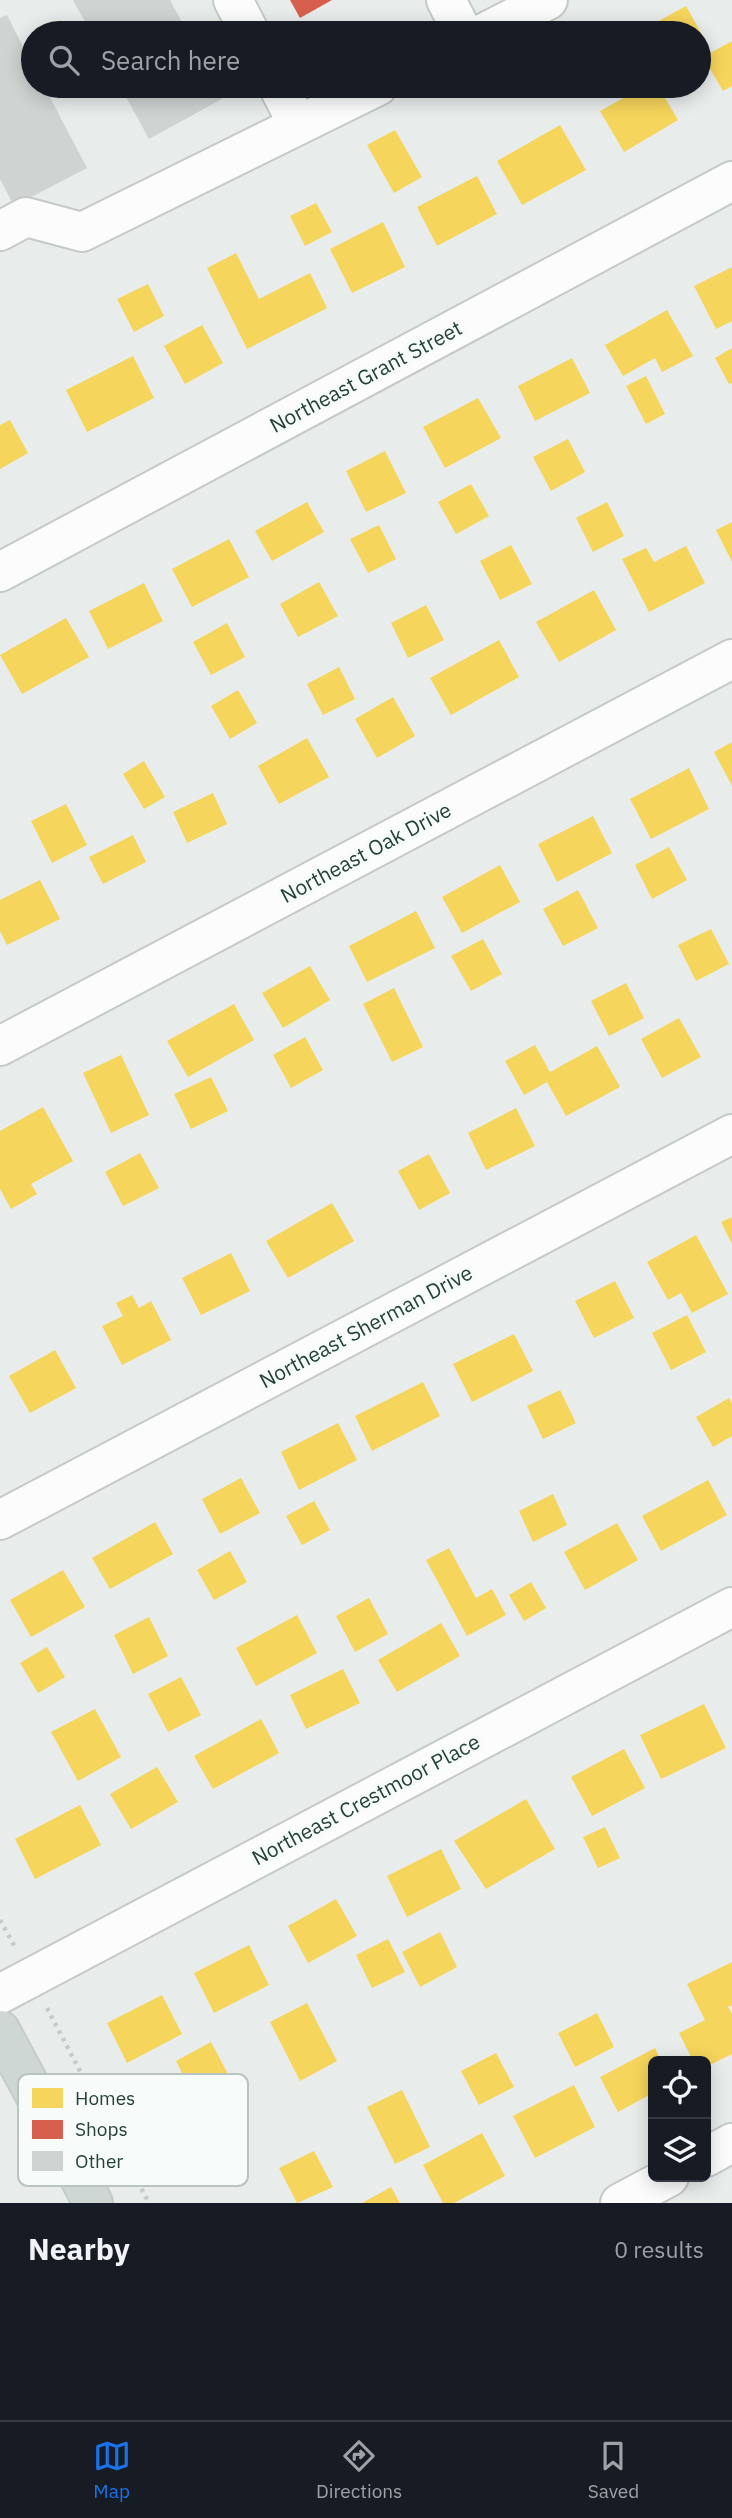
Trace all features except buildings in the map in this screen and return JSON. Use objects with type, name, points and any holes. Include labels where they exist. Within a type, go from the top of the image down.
[{"type":"main road","points":[[0,2030],[24,2074]]},
{"type":"main road","points":[[84,2186],[93,2203]]},
{"type":"street","points":[[233,0],[244,21]]},
{"type":"street","points":[[446,0],[457,21]]},
{"type":"street","points":[[507,21],[548,0]]},
{"type":"street","points":[[284,98],[299,125]]},
{"type":"street","points":[[0,231],[26,217],[82,232],[354,98]]},
{"type":"street","name":"Northeast Grant Street","points":[[0,572],[732,181]]},
{"type":"street","name":"Northeast Oak Drive","points":[[0,1046],[732,659]]},
{"type":"street","name":"Northeast Sherman Drive","points":[[0,1520],[732,1134]]},
{"type":"street","name":"Northeast Crestmoor Place","points":[[15,1986],[732,1607]]},
{"type":"street","points":[[711,2154],[732,2143]]},
{"type":"street","points":[[620,2203],[660,2182]]},
{"type":"path","points":[[0,1920],[15,1986],[69,2074]]},
{"type":"path","points":[[139,2186],[149,2203]]}]
